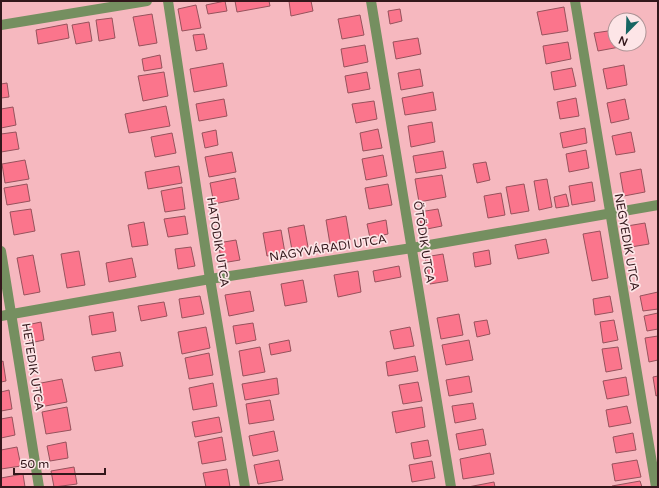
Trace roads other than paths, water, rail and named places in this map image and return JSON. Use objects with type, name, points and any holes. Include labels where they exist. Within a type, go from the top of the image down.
[{"type":"street","points":[[1,25],[147,1]]},
{"type":"street","name":"HATODIK UTCA","points":[[168,1],[210,279],[245,487]]},
{"type":"street","name":"ÖTÖDIK UTCA","points":[[371,1],[451,487]]},
{"type":"street","name":"NEGYEDIK UTCA","points":[[575,1],[609,214],[656,487]]},
{"type":"street","name":"NAGYVÁRADI UTCA","points":[[6,315],[210,279],[412,248],[658,205]]},
{"type":"street","name":"HETEDIK UTCA","points":[[1,251],[6,315],[39,487]]}]
